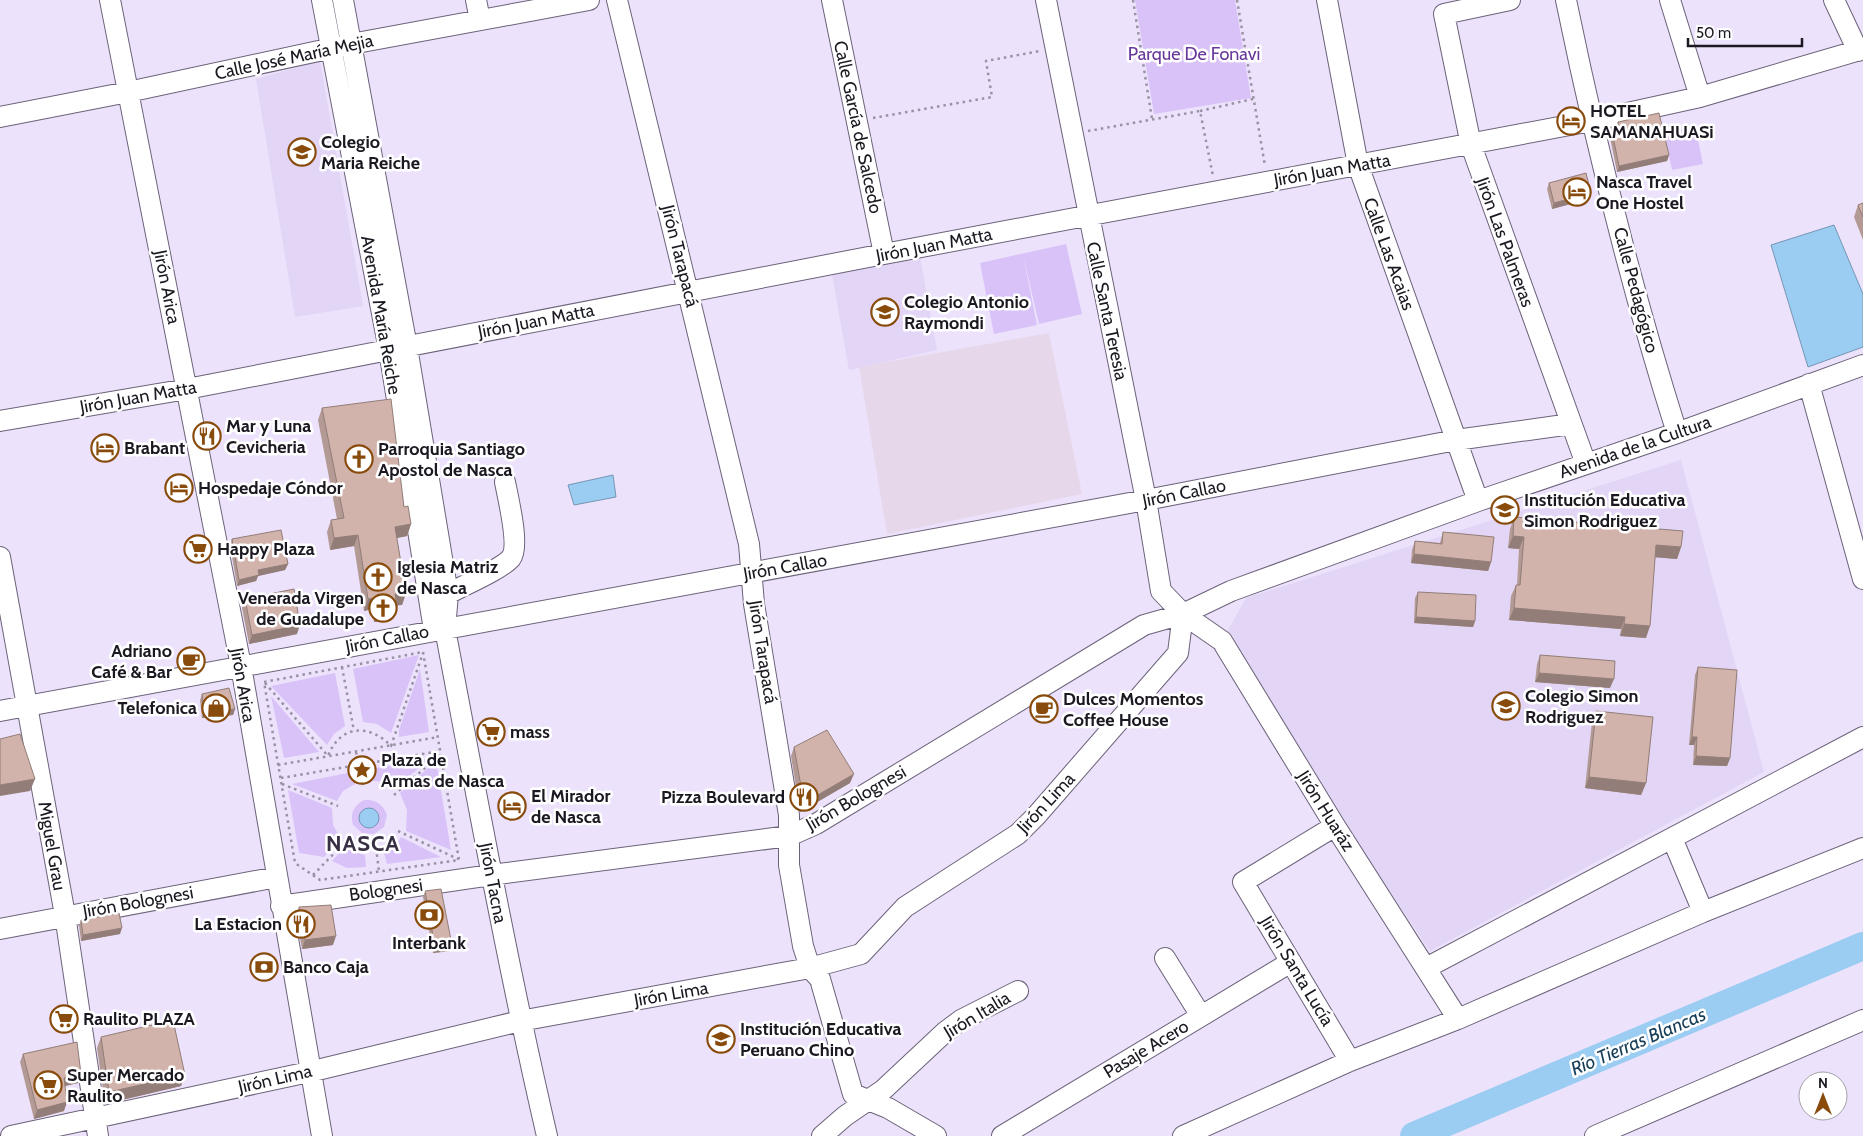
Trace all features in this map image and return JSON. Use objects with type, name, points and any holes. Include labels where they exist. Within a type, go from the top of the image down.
[{"type":"street","name":"Jirón Arica","points":[[110,0],[240,666],[309,1072],[322,1136]]},
{"type":"street","name":"Avenida María Reiche","points":[[322,0],[398,348],[448,594],[440,630]]},
{"type":"street","name":"Avenida María Reiche","points":[[342,0],[351,44],[440,630]]},
{"type":"street","points":[[476,0],[480,20]]},
{"type":"street","name":"Calle José María Mejia","points":[[0,117],[128,92],[351,44],[589,0]]},
{"type":"street","name":"Jirón Tarapacá","points":[[617,0],[749,544],[754,604],[789,815],[789,865],[803,946],[810,968],[820,979],[853,1094],[888,1108],[936,1136]]},
{"type":"street","name":"Calle García de Salcedo","points":[[832,0],[884,254]]},
{"type":"street","name":"Calle Santa Teresia","points":[[1046,0],[1146,500],[1161,591],[1183,614]]},
{"type":"street","name":"Calle Las Acaias","points":[[1327,0],[1358,166],[1478,501]]},
{"type":"street","name":"Jirón Las Palmeras","points":[[1510,0],[1444,14],[1471,145],[1586,464]]},
{"type":"street","name":"Calle Pedagógico","points":[[1566,0],[1591,121],[1648,342],[1677,433]]},
{"type":"street","points":[[1670,0],[1700,96]]},
{"type":"street","points":[[1834,0],[1860,50]]},
{"type":"street","name":"Jirón Juan Matta","points":[[0,421],[187,388],[1088,215],[1471,145],[1591,121],[1700,96],[1860,50]]},
{"type":"street","name":"Avenida de la Cultura","points":[[1183,614],[1231,591],[1478,501],[1677,433],[1863,365]]},
{"type":"street","points":[[1809,384],[1863,579]]},
{"type":"street","name":"Jirón Callao","points":[[0,712],[240,666],[1146,500],[1456,440],[1571,424]]},
{"type":"street","points":[[448,594],[503,564],[512,557],[515,546],[506,482]]},
{"type":"street","name":"Miguel Grau","points":[[0,557],[65,916],[97,1128]]},
{"type":"street","name":"Jirón Huaráz","points":[[1183,614],[1222,640],[1335,826],[1458,1019]]},
{"type":"street","name":"Jirón Bolognesi","points":[[491,875],[789,836],[816,824],[1144,626],[1183,614]]},
{"type":"street","name":"Jirón Lima","points":[[11,1136],[97,1128],[309,1072],[520,1022],[810,968],[861,954],[905,907],[1018,834],[1178,653],[1183,614]]},
{"type":"street","name":"Jirón Tacna","points":[[440,630],[520,1022],[547,1136]]},
{"type":"street","points":[[1426,968],[1863,737]]},
{"type":"street","name":"Jirón Santa Lucía","points":[[1335,826],[1243,882],[1350,1061]]},
{"type":"street","points":[[1672,838],[1703,912]]},
{"type":"street","points":[[1183,1136],[1350,1061],[1458,1019],[1703,912],[1863,848]]},
{"type":"street","name":"Bolognesi","points":[[281,906],[491,875]]},
{"type":"street","name":"Jirón Bolognesi","points":[[0,929],[277,878]]},
{"type":"street","points":[[1164,958],[1201,1016]]},
{"type":"street","name":"Pasaje Acero","points":[[1002,1136],[1291,962]]},
{"type":"street","name":"Jirón Italia","points":[[822,1136],[867,1100],[883,1090],[945,1032],[961,1020],[1018,991]]},
{"type":"street","points":[[1604,1134],[1863,1020]]},
{"type":"path","points":[[1133,0],[1152,119]]},
{"type":"path","points":[[1237,0],[1267,182]]},
{"type":"path","points":[[857,121],[992,96],[986,61],[1056,48]]},
{"type":"path","points":[[1072,134],[1200,111],[1253,99]]},
{"type":"path","points":[[1200,111],[1216,192]]},
{"type":"path","points":[[264,682],[424,652]]},
{"type":"path","points":[[424,652],[459,860]]},
{"type":"path","points":[[391,746],[424,652]]},
{"type":"path","points":[[342,667],[354,731]]},
{"type":"path","points":[[264,682],[328,756]]},
{"type":"path","points":[[264,682],[295,863],[320,880],[459,860]]},
{"type":"path","points":[[328,756],[339,738],[354,731],[371,731],[391,746]]},
{"type":"path","points":[[278,765],[438,738]]},
{"type":"path","points":[[356,752],[363,784]]},
{"type":"path","points":[[281,778],[441,752]]},
{"type":"path","points":[[394,795],[441,752]]},
{"type":"path","points":[[282,784],[338,806]]},
{"type":"path","points":[[398,831],[459,860]]},
{"type":"path","points":[[313,875],[346,840]]},
{"type":"path","points":[[376,848],[379,871]]},
{"type":"shaded area","name":"Colegio Maria Reiche","points":[[320,61],[363,306],[295,317],[256,79]]},
{"type":"shaded area","name":"Colegio Antonio Raymondi","points":[[920,257],[937,350],[849,370],[832,274]]},
{"type":"shaded area","points":[[1049,333],[1082,494],[887,534],[859,367]]},
{"type":"shaded area","name":"Colegio Simon Rodriguez","points":[[1681,460],[1764,772],[1430,951],[1222,641],[1246,598]]},
{"type":"green space","name":"Parque De Fonavi","points":[[1135,0],[1235,0],[1251,98],[1154,114]]},
{"type":"green space","points":[[1695,126],[1703,164],[1672,170],[1664,133]]},
{"type":"green space","points":[[1066,244],[1082,314],[1039,324],[1023,255],[1037,325],[994,334],[980,263]]},
{"type":"green space","points":[[419,655],[391,733],[377,724],[363,722],[353,669]]},
{"type":"green space","points":[[420,669],[429,732],[399,737],[399,730]]},
{"type":"green space","points":[[335,673],[345,726],[334,734],[327,745],[271,686]]},
{"type":"green space","points":[[271,696],[319,752],[284,758]]},
{"type":"green space","points":[[431,758],[394,789],[383,782],[368,780],[366,770]]},
{"type":"green space","points":[[436,761],[451,850],[406,831],[407,810],[400,793]]},
{"type":"green space","points":[[353,772],[355,784],[343,791],[337,801],[292,784]]},
{"type":"green space","points":[[288,790],[332,808],[333,825],[341,839],[324,857],[299,853]]},
{"type":"green space","points":[[364,800],[372,800],[378,803],[387,815],[384,827],[374,834],[362,833],[353,825],[353,811]]},
{"type":"green space","points":[[401,837],[441,857],[387,864],[384,853],[396,845]]},
{"type":"green space","points":[[346,845],[354,852],[365,855],[366,867],[347,868],[332,861]]},
{"type":"water","points":[[1834,225],[1863,294],[1863,347],[1808,367],[1771,245]]},
{"type":"water","points":[[613,475],[616,497],[574,505],[568,485]]},
{"type":"water","points":[[369,808],[376,811],[379,818],[376,825],[369,828],[362,825],[359,818],[362,811]]},
{"type":"building","points":[[1659,113],[1669,155],[1619,166],[1611,127],[1619,126],[1618,122]]},
{"type":"building","points":[[1586,173],[1591,193],[1554,203],[1549,183]]},
{"type":"building","points":[[1863,203],[1863,217],[1858,205]]},
{"type":"building","points":[[391,399],[404,507],[408,506],[411,524],[395,527],[406,593],[395,594],[397,607],[379,610],[377,598],[368,599],[358,535],[334,538],[331,520],[344,518],[322,408]]},
{"type":"building","points":[[1514,517],[1683,531],[1681,547],[1656,545],[1650,626],[1624,624],[1625,617],[1514,608],[1516,585],[1520,585],[1524,537],[1513,536]]},
{"type":"building","points":[[281,530],[288,564],[258,570],[259,575],[239,580],[232,539]]},
{"type":"building","points":[[1443,532],[1494,537],[1491,562],[1414,554],[1415,541],[1442,544]]},
{"type":"building","points":[[294,589],[300,625],[252,635],[245,599]]},
{"type":"building","points":[[1418,592],[1476,595],[1475,621],[1416,617]]},
{"type":"building","points":[[1540,655],[1615,661],[1614,679],[1539,673]]},
{"type":"building","points":[[1698,667],[1737,670],[1730,758],[1696,756],[1697,737],[1692,737]]},
{"type":"building","name":"Telefonica","points":[[229,688],[235,709],[204,712],[202,694]]},
{"type":"building","points":[[1596,711],[1653,717],[1646,783],[1589,777]]},
{"type":"building","points":[[827,730],[854,774],[804,803],[794,747]]},
{"type":"building","points":[[20,734],[35,779],[0,785],[0,739]]},
{"type":"building","points":[[441,889],[452,945],[435,947],[425,891]]},
{"type":"building","points":[[331,905],[336,936],[305,940],[299,907]]},
{"type":"building","points":[[119,913],[122,928],[83,935],[81,920]]},
{"type":"building","points":[[173,1020],[185,1075],[109,1092],[101,1037]]},
{"type":"building","name":"Super Mercado Raulito","points":[[77,1042],[81,1074],[64,1078],[67,1102],[37,1110],[23,1054]]},
{"type":"waterway","name":"Río Tierras Blancas","points":[[1414,1136],[1863,946]]},
{"type":"place","name":"HOTEL SAMANAHUASi","points":[[1571,121]]},
{"type":"place","name":"Colegio Maria Reiche","points":[[302,152]]},
{"type":"place","name":"Nasca Travel One Hostel","points":[[1577,192]]},
{"type":"place","name":"Colegio Antonio Raymondi","points":[[885,312]]},
{"type":"place","name":"Mar y Luna Cevicheria","points":[[207,436]]},
{"type":"place","name":"Brabant","points":[[105,448]]},
{"type":"place","name":"Parroquia Santiago Apostol de Nasca","points":[[359,459]]},
{"type":"place","name":"Hospedaje Cóndor","points":[[179,488]]},
{"type":"place","name":"Institución Educativa Simon Rodriguez","points":[[1505,510]]},
{"type":"place","name":"Happy Plaza","points":[[198,549]]},
{"type":"place","name":"Iglesia Matriz de Nasca","points":[[378,577]]},
{"type":"place","name":"Venerada Virgen de Guadalupe","points":[[383,608]]},
{"type":"place","name":"Adriano Café & Bar","points":[[191,661]]},
{"type":"place","name":"Colegio Simon Rodriguez","points":[[1506,706]]},
{"type":"place","name":"Telefonica","points":[[216,708]]},
{"type":"place","name":"Dulces Momentos Coffee House","points":[[1044,709]]},
{"type":"place","name":"mass","points":[[491,732]]},
{"type":"place","name":"Plaza de Armas de Nasca","points":[[362,770]]},
{"type":"place","name":"Pizza Boulevard","points":[[804,797]]},
{"type":"place","name":"El Mirador de Nasca","points":[[512,806]]},
{"type":"place","name":"Interbank","points":[[429,915]]},
{"type":"place","name":"La Estacion","points":[[301,924]]},
{"type":"place","name":"Banco Caja","points":[[264,967]]},
{"type":"place","name":"Raulito PLAZA","points":[[64,1019]]},
{"type":"place","name":"Institución Educativa Peruano Chino","points":[[721,1039]]},
{"type":"place","name":"Super Mercado Raulito","points":[[48,1085]]},
{"type":"district","name":"NASCA","points":[[363,843]]}]
